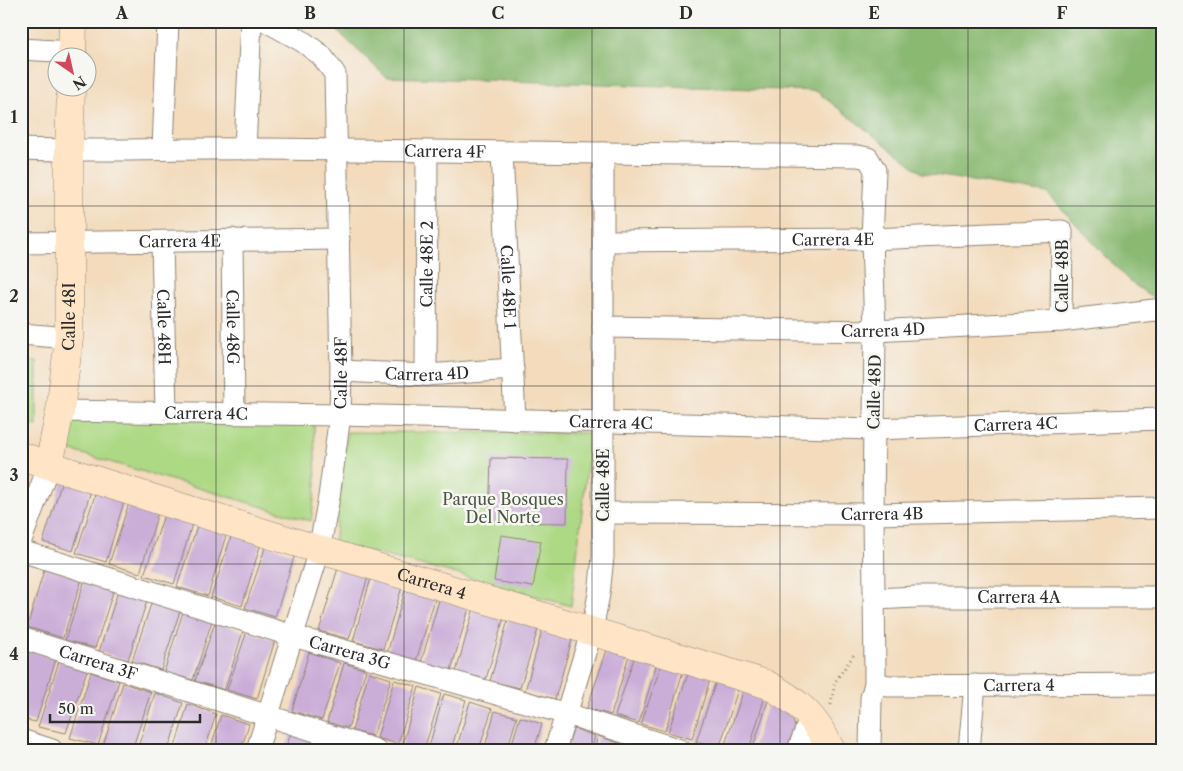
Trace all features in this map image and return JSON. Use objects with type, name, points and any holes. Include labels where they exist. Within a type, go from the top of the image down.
[{"type":"main road","points":[[72,48],[74,21]]},
{"type":"main road","name":"Calle 48I","points":[[49,465],[60,411],[69,338],[68,243],[71,98]]},
{"type":"main road","name":"Carrera 4","points":[[21,456],[320,551],[592,630],[766,684],[789,696],[822,734]]},
{"type":"street","points":[[163,148],[168,21]]},
{"type":"street","points":[[245,149],[251,21]]},
{"type":"street","name":"Calle 48F","points":[[257,750],[320,551],[340,415],[341,371],[335,74],[321,55],[302,41],[266,21]]},
{"type":"street","points":[[21,49],[48,52]]},
{"type":"street","name":"Carrera 4F","points":[[21,150],[69,151],[163,148],[858,156],[868,158]]},
{"type":"street","name":"Calle 48E 2","points":[[426,375],[427,152]]},
{"type":"street","name":"Calle 48E 1","points":[[502,153],[515,420]]},
{"type":"street","name":"Calle 48E","points":[[555,750],[592,630],[599,594],[603,557],[603,153]]},
{"type":"street","name":"Calle 48D","points":[[868,158],[875,170],[872,239],[875,331],[873,514],[875,684],[871,698],[870,750]]},
{"type":"street","name":"Carrera 4E","points":[[604,241],[872,239],[1062,231]]},
{"type":"street","name":"Calle 48B","points":[[1061,321],[1062,231]]},
{"type":"street","name":"Carrera 4E","points":[[21,243],[339,239]]},
{"type":"street","name":"Calle 48G","points":[[232,240],[234,414]]},
{"type":"street","name":"Calle 48H","points":[[162,242],[166,413]]},
{"type":"street","name":"Carrera 4D","points":[[603,327],[875,331],[1061,321],[1154,310],[1162,311]]},
{"type":"street","points":[[21,334],[69,338]]},
{"type":"street","name":"Carrera 4D","points":[[341,371],[426,375],[513,369]]},
{"type":"street","name":"Carrera 4C","points":[[60,411],[340,415],[874,429],[1162,419]]},
{"type":"street","name":"Calle 48I","points":[[21,540],[49,465]]},
{"type":"street","name":"Carrera 4B","points":[[602,513],[873,514],[1162,508]]},
{"type":"street","name":"Carrera 3G","points":[[21,551],[294,636],[567,714],[680,750]]},
{"type":"street","name":"Carrera 4A","points":[[875,600],[916,598],[1162,597]]},
{"type":"street","name":"Carrera 3F","points":[[21,638],[376,750]]},
{"type":"street","name":"Carrera 4","points":[[875,684],[889,686],[1162,684]]},
{"type":"street","points":[[969,750],[975,685]]},
{"type":"street","points":[[798,750],[822,734]]},
{"type":"street","points":[[21,740],[52,750]]},
{"type":"path","points":[[822,734],[835,682],[850,658],[875,627]]},
{"type":"green space","points":[[327,21],[1162,21],[1162,304],[1129,281],[1047,193],[922,173],[816,91],[386,77]]},
{"type":"green space","points":[[21,360],[37,361],[37,426],[21,422]]},
{"type":"green space","points":[[69,416],[314,423],[316,485],[311,521],[69,450]]},
{"type":"green space","name":"Parque Bosques Del Norte","points":[[347,432],[591,433],[571,606],[446,571],[334,543]]},
{"type":"building","points":[[491,458],[568,459],[567,523],[489,522]]},
{"type":"building","points":[[63,478],[92,487],[73,551],[43,542]]},
{"type":"building","points":[[97,489],[125,498],[106,562],[76,553]]},
{"type":"building","points":[[130,500],[159,509],[140,573],[109,564]]},
{"type":"building","points":[[165,512],[193,521],[174,584],[144,575]]},
{"type":"building","points":[[198,523],[227,532],[208,596],[177,587]]},
{"type":"building","points":[[232,534],[261,543],[242,606],[211,597]]},
{"type":"building","points":[[501,535],[541,541],[533,587],[494,581]]},
{"type":"building","points":[[266,545],[295,554],[275,617],[245,608]]},
{"type":"building","points":[[45,567],[82,579],[63,638],[27,627]]},
{"type":"building","points":[[338,568],[368,577],[349,639],[319,631]]},
{"type":"building","points":[[371,578],[402,587],[383,649],[353,641]]},
{"type":"building","points":[[85,580],[114,589],[95,648],[65,640]]},
{"type":"building","points":[[405,590],[435,599],[416,661],[387,654]]},
{"type":"building","points":[[118,591],[147,601],[128,660],[99,652]]},
{"type":"building","points":[[439,600],[469,608],[451,670],[421,663]]},
{"type":"building","points":[[152,601],[180,611],[161,670],[132,661]]},
{"type":"building","points":[[474,608],[504,617],[486,679],[456,672]]},
{"type":"building","points":[[183,612],[212,621],[193,680],[164,672]]},
{"type":"building","points":[[509,617],[539,626],[520,688],[490,681]]},
{"type":"building","points":[[215,622],[243,631],[225,690],[195,681]]},
{"type":"building","points":[[543,627],[573,636],[555,699],[525,691]]},
{"type":"building","points":[[247,631],[275,640],[257,699],[227,690]]},
{"type":"building","points":[[609,644],[630,652],[611,715],[587,708]]},
{"type":"building","points":[[28,650],[56,659],[36,722],[21,719],[21,671]]},
{"type":"building","points":[[309,652],[340,663],[322,720],[292,711]]},
{"type":"building","points":[[636,652],[658,659],[639,723],[615,716]]},
{"type":"building","points":[[663,660],[684,668],[665,731],[641,724]]},
{"type":"building","points":[[59,661],[87,670],[66,733],[38,727]]},
{"type":"building","points":[[344,663],[366,670],[348,728],[327,722]]},
{"type":"building","points":[[690,668],[711,676],[692,739],[668,732]]},
{"type":"building","points":[[91,672],[119,681],[98,745],[70,738]]},
{"type":"building","points":[[369,672],[391,679],[373,736],[352,731]]},
{"type":"building","points":[[717,678],[739,686],[719,749],[696,742]]},
{"type":"building","points":[[394,680],[416,686],[398,744],[377,738]]},
{"type":"building","points":[[123,683],[151,692],[132,750],[102,749]]},
{"type":"building","points":[[745,686],[766,693],[749,750],[723,750]]},
{"type":"building","points":[[419,687],[441,694],[424,750],[402,746]]},
{"type":"building","points":[[155,693],[183,703],[168,750],[137,750]]},
{"type":"building","points":[[444,694],[466,700],[451,750],[428,750]]},
{"type":"building","points":[[770,695],[790,712],[795,727],[786,750],[752,750]]},
{"type":"building","points":[[470,702],[492,709],[479,750],[456,750]]},
{"type":"building","points":[[188,704],[216,714],[205,750],[174,750]]},
{"type":"building","points":[[495,711],[517,717],[507,750],[484,750]]},
{"type":"building","points":[[221,715],[249,724],[241,750],[210,750]]},
{"type":"building","points":[[520,717],[542,724],[534,750],[510,750]]},
{"type":"building","points":[[570,727],[595,736],[591,750],[563,750]]},
{"type":"building","points":[[291,733],[327,745],[326,750],[285,750]]},
{"type":"building","points":[[598,736],[625,745],[623,750],[594,750]]}]
